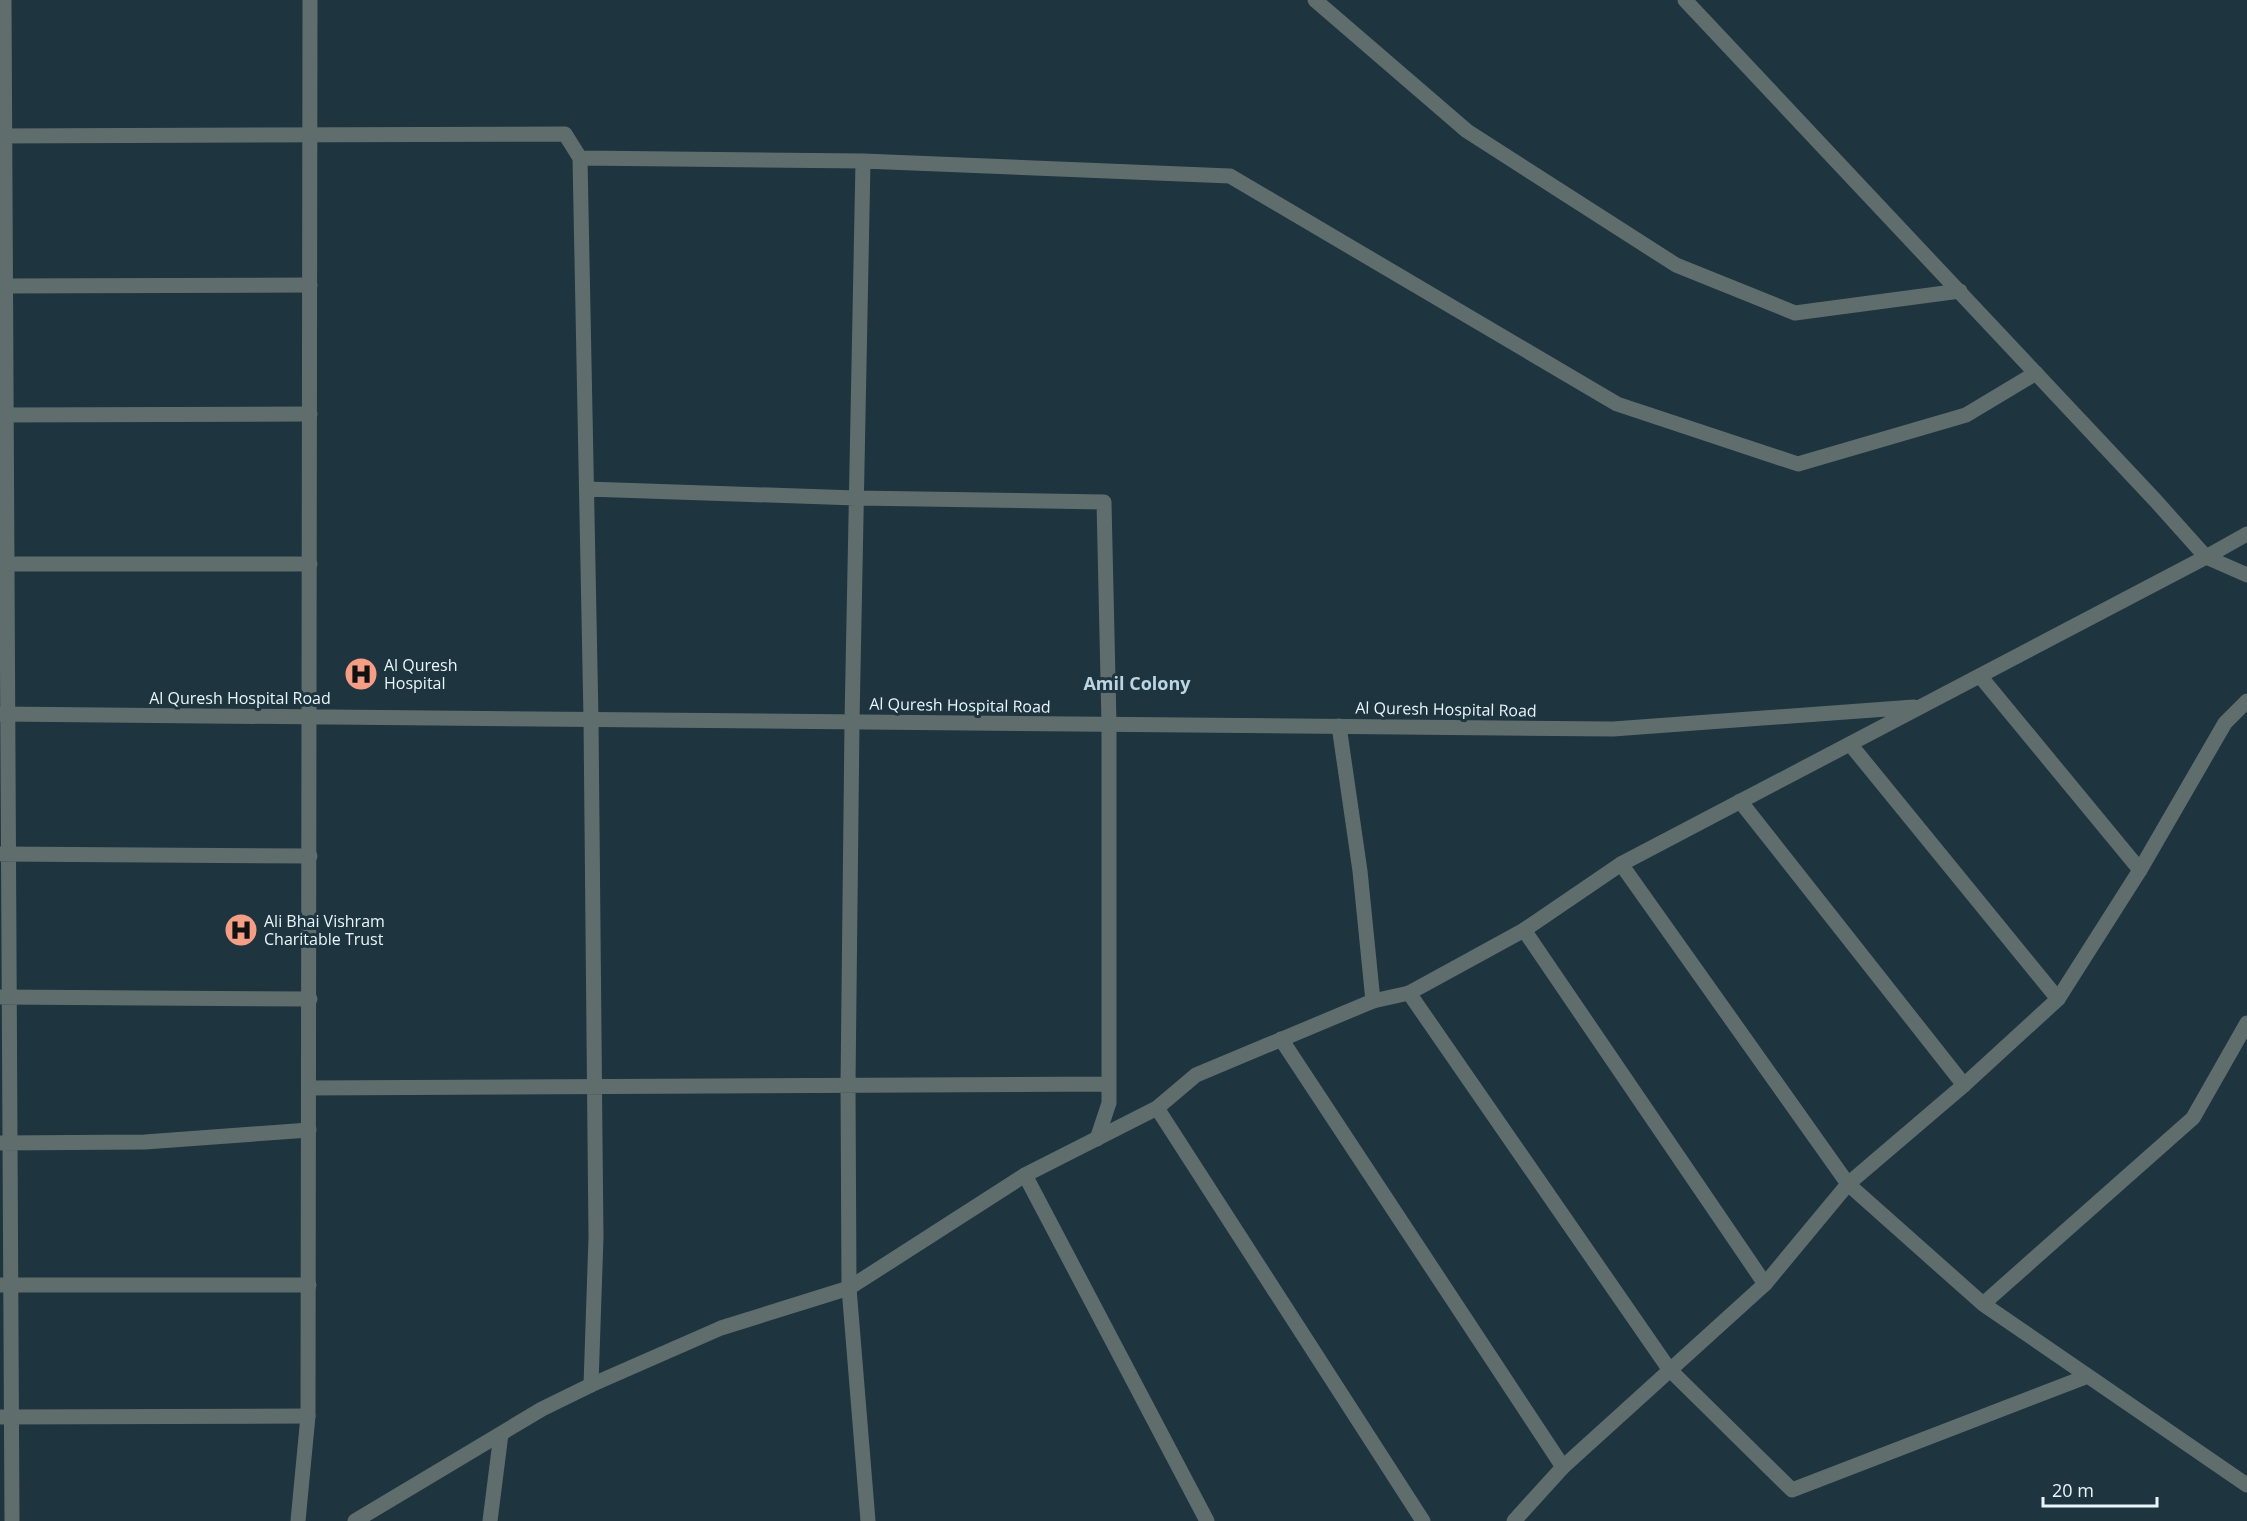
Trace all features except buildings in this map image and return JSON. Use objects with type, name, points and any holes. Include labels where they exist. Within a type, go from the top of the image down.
[{"type":"street","points":[[4,0],[5,1285],[6,1417],[12,1521]]},
{"type":"street","points":[[298,1521],[308,1416],[310,0]]},
{"type":"street","points":[[1315,0],[1467,131],[1676,265],[1795,313],[1960,291]]},
{"type":"street","points":[[1685,0],[1960,291],[2206,557],[2247,575]]},
{"type":"street","points":[[3,136],[565,134],[580,158],[591,719],[596,1238],[591,1385]]},
{"type":"street","points":[[580,158],[863,161],[1230,176],[1617,404],[1798,464],[1966,415],[2036,373]]},
{"type":"street","points":[[863,161],[852,722],[848,1085],[849,1287],[868,1521]]},
{"type":"street","points":[[3,286],[310,285]]},
{"type":"street","points":[[3,416],[310,414]]},
{"type":"street","points":[[587,489],[856,498],[1104,502],[1109,724],[1109,1103],[1097,1139]]},
{"type":"street","points":[[355,1521],[542,1409],[591,1385],[721,1328],[849,1287],[1025,1175],[1157,1108],[1196,1075],[1373,1001],[1409,993],[1524,930],[1621,864],[2247,534]]},
{"type":"street","points":[[4,564],[310,564]]},
{"type":"street","points":[[1980,676],[2140,870]]},
{"type":"street","points":[[1514,1521],[1563,1467],[1765,1284],[1848,1184],[1964,1085],[2058,999],[2140,870],[2225,723],[2247,701]]},
{"type":"street","name":"Al Quresh Hospital Road","points":[[4,714],[1613,729],[1920,707]]},
{"type":"street","points":[[1339,726],[1360,870],[1373,1001]]},
{"type":"street","points":[[1850,744],[2058,999]]},
{"type":"street","points":[[1740,801],[1964,1085]]},
{"type":"street","points":[[4,854],[310,856]]},
{"type":"street","points":[[1621,864],[1848,1184],[1983,1304],[2247,1485]]},
{"type":"street","points":[[1524,930],[1765,1284]]},
{"type":"street","points":[[1409,993],[1669,1369],[1792,1490],[2088,1376]]},
{"type":"street","points":[[5,997],[310,999]]},
{"type":"street","points":[[1983,1304],[2193,1118],[2247,1023]]},
{"type":"street","points":[[1281,1039],[1563,1467]]},
{"type":"street","points":[[309,1088],[1108,1084]]},
{"type":"street","points":[[1157,1108],[1423,1521]]},
{"type":"street","points":[[5,1143],[145,1142],[309,1130]]},
{"type":"street","points":[[1025,1175],[1208,1521]]},
{"type":"street","points":[[5,1285],[309,1285]]},
{"type":"street","points":[[6,1417],[308,1416]]},
{"type":"street","points":[[490,1521],[501,1434]]},
{"type":"place","name":"Al Quresh Hospital","points":[[361,674]]},
{"type":"place","name":"Ali Bhai Vishram Charitable Trust","points":[[241,930]]},
{"type":"district","name":"Amil Colony","points":[[1137,683]]}]
